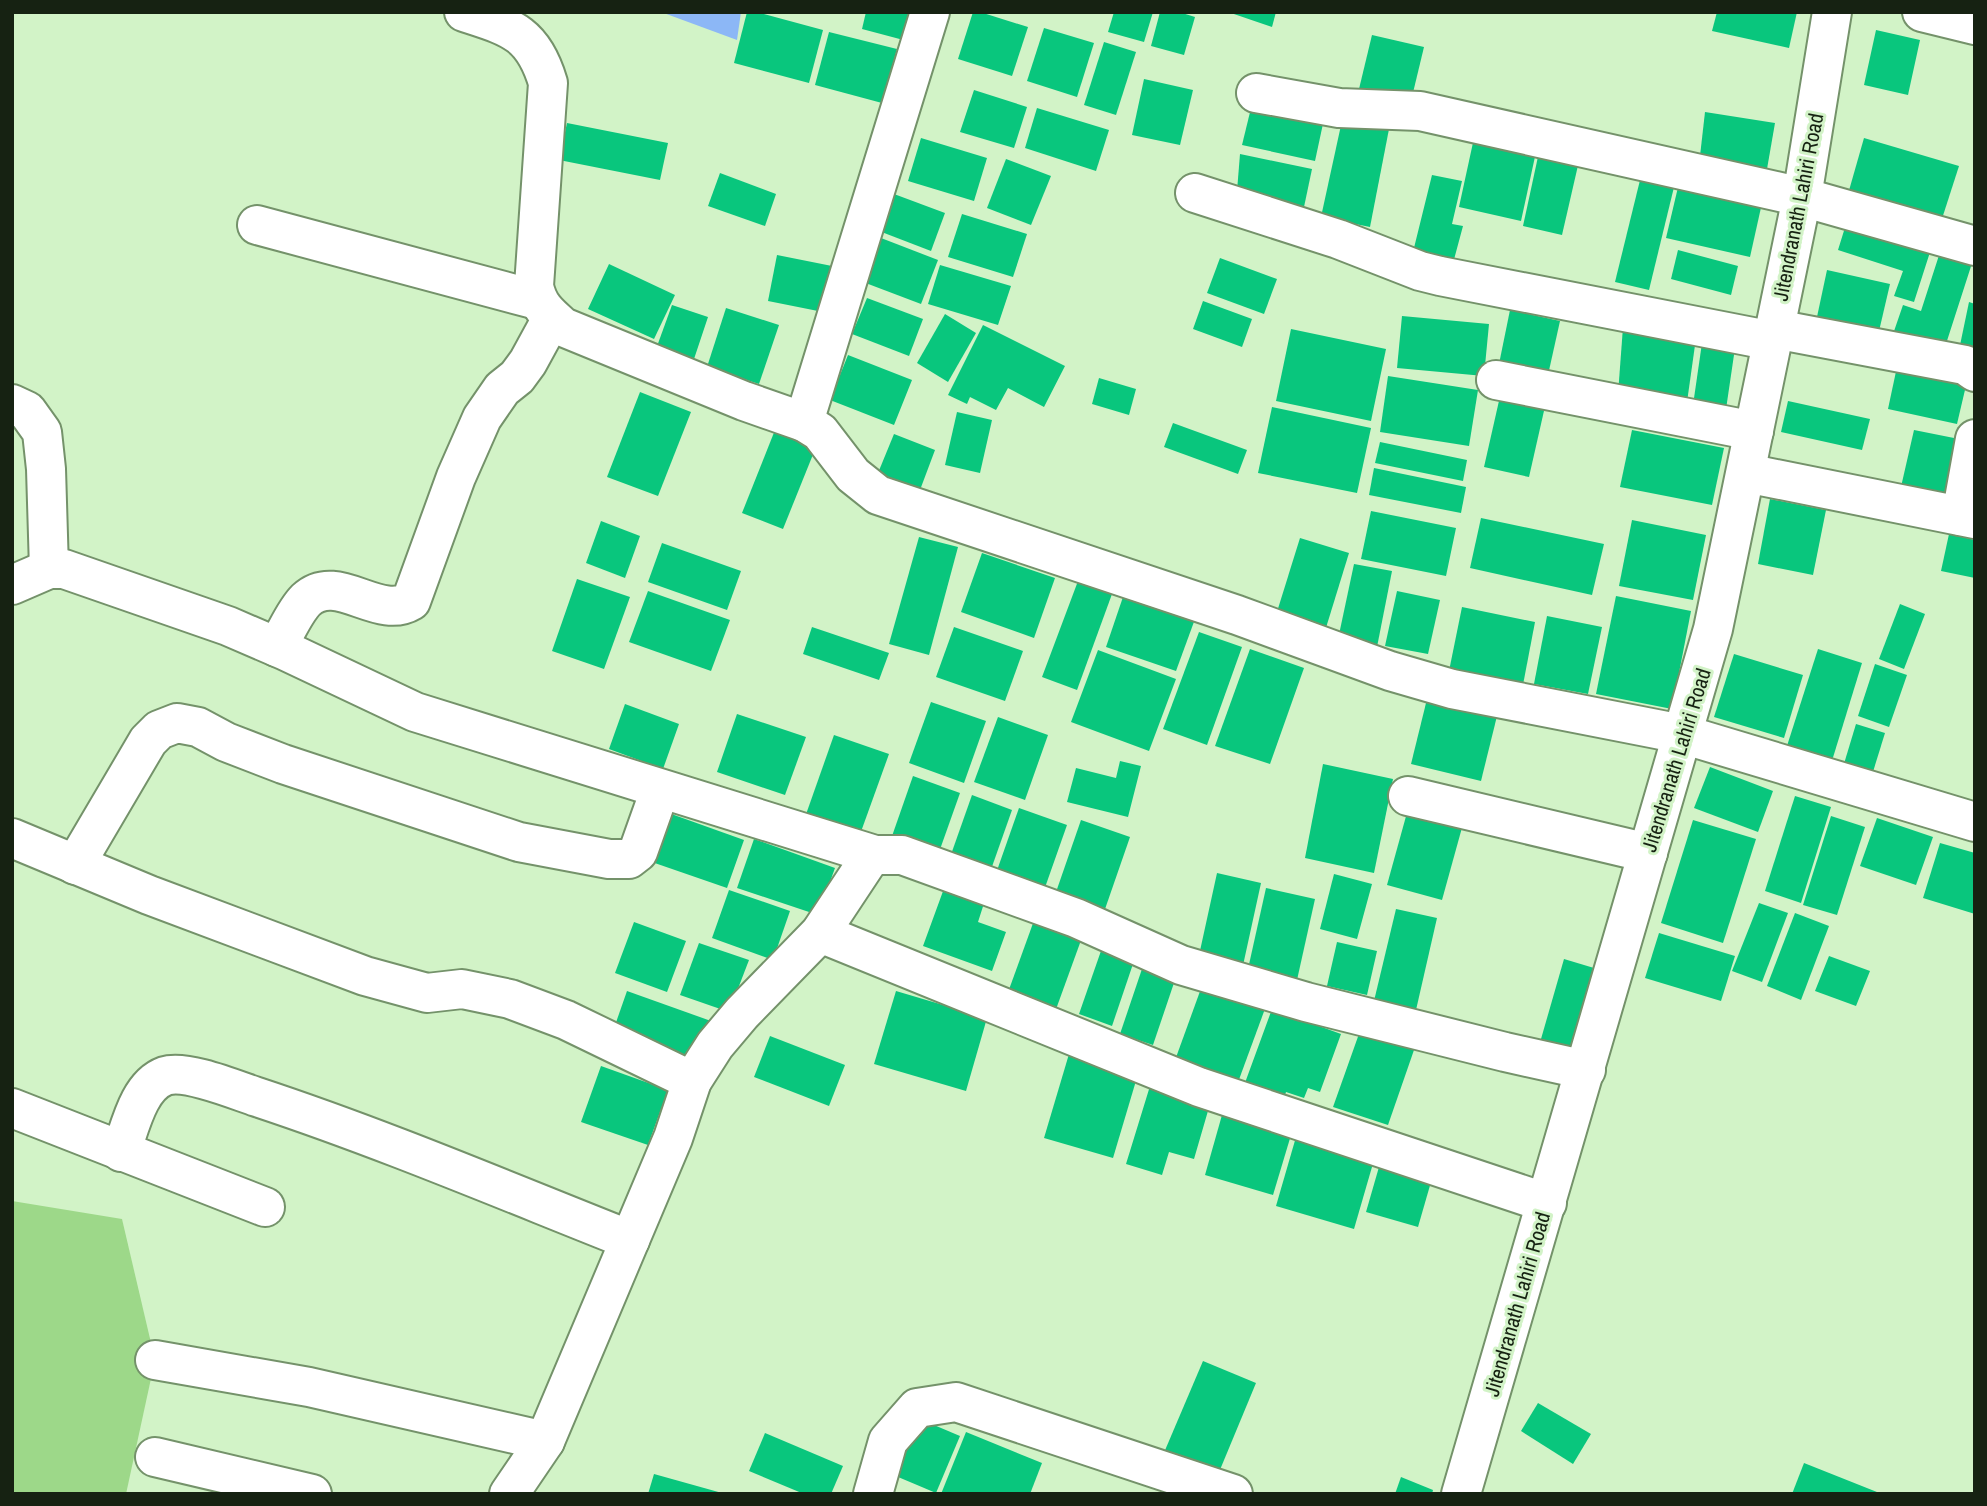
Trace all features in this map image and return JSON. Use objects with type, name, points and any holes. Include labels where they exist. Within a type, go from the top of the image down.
[{"type":"street","points":[[464,12],[506,26],[524,25],[541,58],[548,83],[534,286],[545,309],[564,327],[744,401],[804,422],[820,432],[853,475],[878,495],[1237,615],[1390,671],[1452,689],[1682,734],[1975,822]]},
{"type":"street","points":[[804,422],[930,12]]},
{"type":"street","name":"Jitendranath Lahiri Road","points":[[1461,1494],[1682,734],[1701,677],[1802,197],[1832,12]]},
{"type":"street","points":[[1922,12],[1975,25]]},
{"type":"street","points":[[1256,93],[1339,108],[1420,111],[1802,197],[1975,246]]},
{"type":"street","points":[[1195,193],[1338,239],[1420,271],[1440,276],[1774,335],[1941,360],[1965,365],[1975,372]]},
{"type":"street","points":[[257,225],[545,309]]},
{"type":"street","points":[[277,647],[305,601],[315,593],[344,593],[393,607],[411,601],[456,477],[482,418],[492,401],[528,362],[545,309]]},
{"type":"street","points":[[1496,380],[1754,431]]},
{"type":"street","points":[[12,404],[33,417],[42,432],[46,469],[49,569]]},
{"type":"street","points":[[1746,473],[1968,518],[1975,439]]},
{"type":"street","points":[[12,585],[49,569],[64,569],[228,626],[415,712],[875,855],[902,855],[1076,918],[1181,965],[1248,986],[1491,1049],[1586,1070]]},
{"type":"street","points":[[75,865],[148,741],[159,730],[177,723],[198,727],[226,742],[283,765],[519,842],[609,859],[629,859],[638,852],[660,790]]},
{"type":"street","points":[[1408,796],[1648,853]]},
{"type":"street","points":[[12,838],[75,865],[365,976],[427,993],[462,989],[510,999],[566,1020],[692,1081]]},
{"type":"street","points":[[509,1494],[545,1441],[673,1138],[692,1081],[715,1045],[742,1013],[820,933],[867,862],[875,855]]},
{"type":"street","points":[[820,933],[1199,1087],[1547,1203]]},
{"type":"street","points":[[121,1152],[143,1096],[153,1082],[168,1075],[196,1077],[342,1125],[630,1240]]},
{"type":"street","points":[[12,1108],[265,1208]]},
{"type":"street","points":[[155,1360],[309,1387],[545,1441]]},
{"type":"street","points":[[873,1494],[888,1441],[917,1408],[956,1402],[1233,1494]]},
{"type":"street","points":[[155,1457],[312,1494]]},
{"type":"green space","points":[[12,1201],[122,1219],[155,1360],[126,1494],[12,1494]]},
{"type":"water","points":[[661,12],[741,12],[737,40]]},
{"type":"building","points":[[747,12],[823,30],[809,83],[734,63]]},
{"type":"building","points":[[866,12],[919,12],[911,42],[862,29]]},
{"type":"building","points":[[973,12],[1028,27],[1012,76],[958,59]]},
{"type":"building","points":[[1114,12],[1153,12],[1144,42],[1108,32]]},
{"type":"building","points":[[1160,12],[1179,12],[1195,17],[1184,55],[1151,46]]},
{"type":"building","points":[[1228,12],[1276,12],[1272,27]]},
{"type":"building","points":[[1717,12],[1797,12],[1789,48],[1712,31]]},
{"type":"building","points":[[1044,28],[1094,43],[1077,97],[1027,81]]},
{"type":"building","points":[[1876,30],[1920,40],[1908,95],[1864,85]]},
{"type":"building","points":[[829,32],[897,49],[882,103],[815,85]]},
{"type":"building","points":[[1372,35],[1424,47],[1411,101],[1359,89]]},
{"type":"building","points":[[1104,42],[1136,52],[1116,115],[1084,105]]},
{"type":"building","points":[[1144,79],[1193,90],[1180,145],[1132,135]]},
{"type":"building","points":[[974,90],[1027,107],[1014,148],[960,132]]},
{"type":"building","points":[[1252,104],[1324,119],[1315,161],[1242,145]]},
{"type":"building","points":[[1037,108],[1109,130],[1096,171],[1025,148]]},
{"type":"building","points":[[1705,112],[1775,123],[1767,169],[1700,156]]},
{"type":"building","points":[[1343,116],[1389,129],[1370,227],[1321,217]]},
{"type":"building","points":[[567,123],[668,143],[660,180],[559,160]]},
{"type":"building","points":[[921,138],[987,158],[974,201],[908,181]]},
{"type":"building","points":[[1474,138],[1536,152],[1521,221],[1459,207]]},
{"type":"building","points":[[1864,138],[1959,166],[1939,228],[1848,194]]},
{"type":"building","points":[[1539,152],[1579,161],[1562,235],[1523,226]]},
{"type":"building","points":[[1240,154],[1312,169],[1304,207],[1237,191]]},
{"type":"building","points":[[1006,159],[1051,176],[1031,225],[987,208]]},
{"type":"building","points":[[720,173],[776,194],[765,226],[708,206]]},
{"type":"building","points":[[1432,175],[1462,181],[1452,224],[1463,226],[1452,267],[1412,256]]},
{"type":"building","points":[[1641,176],[1675,183],[1649,290],[1615,282]]},
{"type":"building","points":[[1679,183],[1762,203],[1750,257],[1666,238]]},
{"type":"building","points":[[894,194],[945,213],[931,251],[879,231]]},
{"type":"building","points":[[962,214],[1027,234],[1013,277],[948,257]]},
{"type":"building","points":[[1847,221],[1931,249],[1914,302],[1894,296],[1903,271],[1838,250]]},
{"type":"building","points":[[881,238],[938,260],[921,304],[863,282]]},
{"type":"building","points":[[1942,246],[1974,257],[1945,347],[1892,337],[1903,305],[1921,311]]},
{"type":"building","points":[[1678,250],[1738,266],[1731,295],[1671,279]]},
{"type":"building","points":[[777,255],[832,266],[823,312],[768,301]]},
{"type":"building","points":[[1220,258],[1277,279],[1264,314],[1207,293]]},
{"type":"building","points":[[609,264],[675,295],[654,339],[588,309]]},
{"type":"building","points":[[940,265],[1011,286],[998,325],[928,304]]},
{"type":"building","points":[[1827,270],[1890,284],[1876,344],[1814,331]]},
{"type":"building","points":[[867,298],[923,319],[909,356],[852,334]]},
{"type":"building","points":[[1203,301],[1252,319],[1242,347],[1193,329]]},
{"type":"building","points":[[1969,302],[1975,304],[1975,355],[1959,350]]},
{"type":"building","points":[[672,305],[708,317],[693,362],[656,349]]},
{"type":"building","points":[[726,308],[779,325],[759,384],[707,367]]},
{"type":"building","points":[[1510,310],[1560,321],[1548,375],[1499,364]]},
{"type":"building","points":[[945,314],[976,333],[948,382],[917,363]]},
{"type":"building","points":[[1402,316],[1489,324],[1484,376],[1397,368]]},
{"type":"building","points":[[983,325],[1065,366],[1044,407],[1008,388],[996,410],[970,397],[967,404],[948,395]]},
{"type":"building","points":[[1623,327],[1696,338],[1687,402],[1618,394]]},
{"type":"building","points":[[1291,329],[1386,349],[1371,421],[1276,401]]},
{"type":"building","points":[[1702,343],[1735,348],[1725,416],[1692,412]]},
{"type":"building","points":[[848,355],[912,380],[894,425],[830,400]]},
{"type":"building","points":[[1898,362],[1968,377],[1957,424],[1888,409]]},
{"type":"building","points":[[1388,376],[1478,390],[1469,446],[1380,432]]},
{"type":"building","points":[[1099,378],[1136,389],[1129,415],[1092,404]]},
{"type":"building","points":[[640,392],[691,412],[658,496],[607,477]]},
{"type":"building","points":[[1501,392],[1546,402],[1529,477],[1484,467]]},
{"type":"building","points":[[1788,401],[1870,419],[1862,450],[1781,432]]},
{"type":"building","points":[[1272,407],[1371,428],[1357,493],[1258,473]]},
{"type":"building","points":[[957,412],[992,420],[980,473],[945,465]]},
{"type":"building","points":[[1173,423],[1247,450],[1238,474],[1164,447]]},
{"type":"building","points":[[775,430],[816,447],[783,529],[742,513]]},
{"type":"building","points":[[1632,430],[1724,448],[1712,505],[1620,487]]},
{"type":"building","points":[[1914,430],[1964,440],[1947,511],[1898,500]]},
{"type":"building","points":[[894,434],[935,450],[920,490],[878,473]]},
{"type":"building","points":[[1380,442],[1467,460],[1463,481],[1375,463]]},
{"type":"building","points":[[1374,468],[1466,487],[1461,513],[1369,495]]},
{"type":"building","points":[[1770,499],[1826,510],[1813,575],[1758,564]]},
{"type":"building","points":[[1371,511],[1456,528],[1446,576],[1361,559]]},
{"type":"building","points":[[1481,518],[1604,544],[1592,595],[1470,568]]},
{"type":"building","points":[[1632,520],[1706,535],[1693,600],[1619,586]]},
{"type":"building","points":[[601,521],[640,536],[625,578],[586,563]]},
{"type":"building","points":[[1949,534],[1975,540],[1975,578],[1941,571]]},
{"type":"building","points":[[919,537],[958,547],[929,655],[889,644]]},
{"type":"building","points":[[1300,538],[1349,553],[1325,631],[1276,615]]},
{"type":"building","points":[[662,543],[741,571],[727,610],[648,582]]},
{"type":"building","points":[[982,553],[1055,578],[1034,638],[961,612]]},
{"type":"building","points":[[1354,564],[1392,571],[1376,652],[1337,644]]},
{"type":"building","points":[[577,579],[630,597],[604,669],[552,651]]},
{"type":"building","points":[[1078,581],[1112,594],[1077,690],[1042,677]]},
{"type":"building","points":[[648,591],[730,620],[711,671],[629,642]]},
{"type":"building","points":[[1397,591],[1440,600],[1428,654],[1385,646]]},
{"type":"building","points":[[1124,594],[1195,619],[1176,671],[1106,647]]},
{"type":"building","points":[[1616,596],[1691,611],[1672,709],[1596,694]]},
{"type":"building","points":[[1900,604],[1925,614],[1904,669],[1879,659]]},
{"type":"building","points":[[1462,607],[1535,622],[1522,690],[1448,676]]},
{"type":"building","points":[[1547,616],[1602,627],[1588,694],[1534,684]]},
{"type":"building","points":[[812,627],[889,653],[879,680],[803,654]]},
{"type":"building","points":[[954,627],[1023,651],[1005,701],[936,677]]},
{"type":"building","points":[[1199,632],[1242,647],[1207,745],[1163,729]]},
{"type":"building","points":[[1250,649],[1304,668],[1270,764],[1215,746]]},
{"type":"building","points":[[1818,649],[1862,663],[1831,764],[1786,749]]},
{"type":"building","points":[[1098,650],[1176,679],[1149,751],[1071,722]]},
{"type":"building","points":[[1734,654],[1803,675],[1784,738],[1714,717]]},
{"type":"building","points":[[1875,664],[1907,675],[1889,727],[1858,716]]},
{"type":"building","points":[[1427,699],[1497,716],[1481,781],[1411,764]]},
{"type":"building","points":[[931,702],[986,721],[964,783],[909,763]]},
{"type":"building","points":[[625,704],[679,724],[663,769],[609,749]]},
{"type":"building","points":[[737,714],[806,737],[785,795],[717,772]]},
{"type":"building","points":[[998,717],[1048,735],[1025,800],[974,782]]},
{"type":"building","points":[[1856,724],[1885,733],[1872,775],[1843,767]]},
{"type":"building","points":[[834,735],[889,754],[858,840],[804,820]]},
{"type":"building","points":[[1120,761],[1141,766],[1128,817],[1067,802],[1076,768],[1116,778]]},
{"type":"building","points":[[1323,764],[1393,779],[1374,873],[1305,858]]},
{"type":"building","points":[[1710,767],[1773,791],[1758,832],[1694,808]]},
{"type":"building","points":[[913,776],[960,793],[938,855],[891,839]]},
{"type":"building","points":[[972,795],[1012,810],[988,878],[948,863]]},
{"type":"building","points":[[1795,796],[1831,807],[1801,903],[1765,891]]},
{"type":"building","points":[[1019,808],[1067,825],[1042,896],[994,879]]},
{"type":"building","points":[[1408,809],[1463,824],[1442,900],[1387,885]]},
{"type":"building","points":[[663,811],[744,840],[727,888],[646,860]]},
{"type":"building","points":[[1831,816],[1865,827],[1837,915],[1803,905]]},
{"type":"building","points":[[1877,818],[1933,837],[1916,885],[1860,866]]},
{"type":"building","points":[[1081,820],[1130,837],[1104,912],[1055,895]]},
{"type":"building","points":[[1693,820],[1756,839],[1723,943],[1661,923]]},
{"type":"building","points":[[754,839],[835,868],[818,915],[737,888]]},
{"type":"building","points":[[1940,843],[1975,853],[1975,914],[1923,898]]},
{"type":"building","points":[[1217,873],[1261,883],[1242,970],[1198,960]]},
{"type":"building","points":[[1334,874],[1372,884],[1357,939],[1320,929]]},
{"type":"building","points":[[946,883],[986,897],[978,922],[1006,932],[992,971],[923,946]]},
{"type":"building","points":[[1266,888],[1315,899],[1297,980],[1248,969]]},
{"type":"building","points":[[729,890],[790,911],[773,960],[712,938]]},
{"type":"building","points":[[1759,903],[1788,913],[1762,982],[1732,971]]},
{"type":"building","points":[[1396,909],[1437,918],[1416,1010],[1374,1001]]},
{"type":"building","points":[[1795,913],[1829,926],[1801,1000],[1767,986]]},
{"type":"building","points":[[1036,915],[1084,932],[1055,1012],[1007,995]]},
{"type":"building","points":[[634,922],[686,941],[667,992],[615,973]]},
{"type":"building","points":[[1659,933],[1735,956],[1721,1001],[1645,978]]},
{"type":"building","points":[[1337,942],[1377,951],[1367,995],[1327,986]]},
{"type":"building","points":[[699,943],[749,960],[729,1012],[680,995]]},
{"type":"building","points":[[1102,948],[1135,958],[1112,1026],[1079,1014]]},
{"type":"building","points":[[1829,956],[1870,971],[1856,1006],[1815,991]]},
{"type":"building","points":[[1564,959],[1604,971],[1582,1050],[1541,1039]]},
{"type":"building","points":[[1144,963],[1177,974],[1153,1045],[1120,1034]]},
{"type":"building","points":[[1203,983],[1266,1006],[1237,1085],[1174,1063]]},
{"type":"building","points":[[627,991],[711,1021],[696,1061],[613,1031]]},
{"type":"building","points":[[896,991],[987,1018],[966,1091],[874,1064]]},
{"type":"building","points":[[1272,1009],[1341,1034],[1320,1092],[1308,1088],[1304,1098],[1286,1092],[1282,1104],[1242,1091]]},
{"type":"building","points":[[1360,1031],[1414,1050],[1388,1125],[1333,1107]]},
{"type":"building","points":[[770,1036],[845,1065],[829,1106],[754,1077]]},
{"type":"building","points":[[1069,1054],[1138,1074],[1113,1158],[1044,1138]]},
{"type":"building","points":[[601,1066],[668,1090],[648,1145],[581,1122]]},
{"type":"building","points":[[1150,1086],[1210,1104],[1194,1159],[1169,1152],[1162,1175],[1126,1164]]},
{"type":"building","points":[[1222,1115],[1291,1135],[1273,1195],[1205,1175]]},
{"type":"building","points":[[1296,1137],[1374,1160],[1354,1229],[1276,1206]]},
{"type":"building","points":[[1381,1160],[1433,1175],[1418,1227],[1366,1212]]},
{"type":"building","points":[[1203,1361],[1256,1383],[1217,1477],[1163,1455]]},
{"type":"building","points":[[1538,1403],[1591,1434],[1573,1464],[1521,1431]]},
{"type":"building","points":[[915,1417],[960,1436],[936,1493],[891,1474]]},
{"type":"building","points":[[966,1432],[1042,1463],[1030,1494],[941,1494]]},
{"type":"building","points":[[765,1433],[843,1466],[831,1494],[804,1494],[749,1471]]},
{"type":"building","points":[[1804,1463],[1882,1494],[1792,1494]]},
{"type":"building","points":[[654,1474],[722,1493],[722,1494],[648,1494]]},
{"type":"building","points":[[1401,1477],[1433,1490],[1432,1494],[1395,1494]]}]
